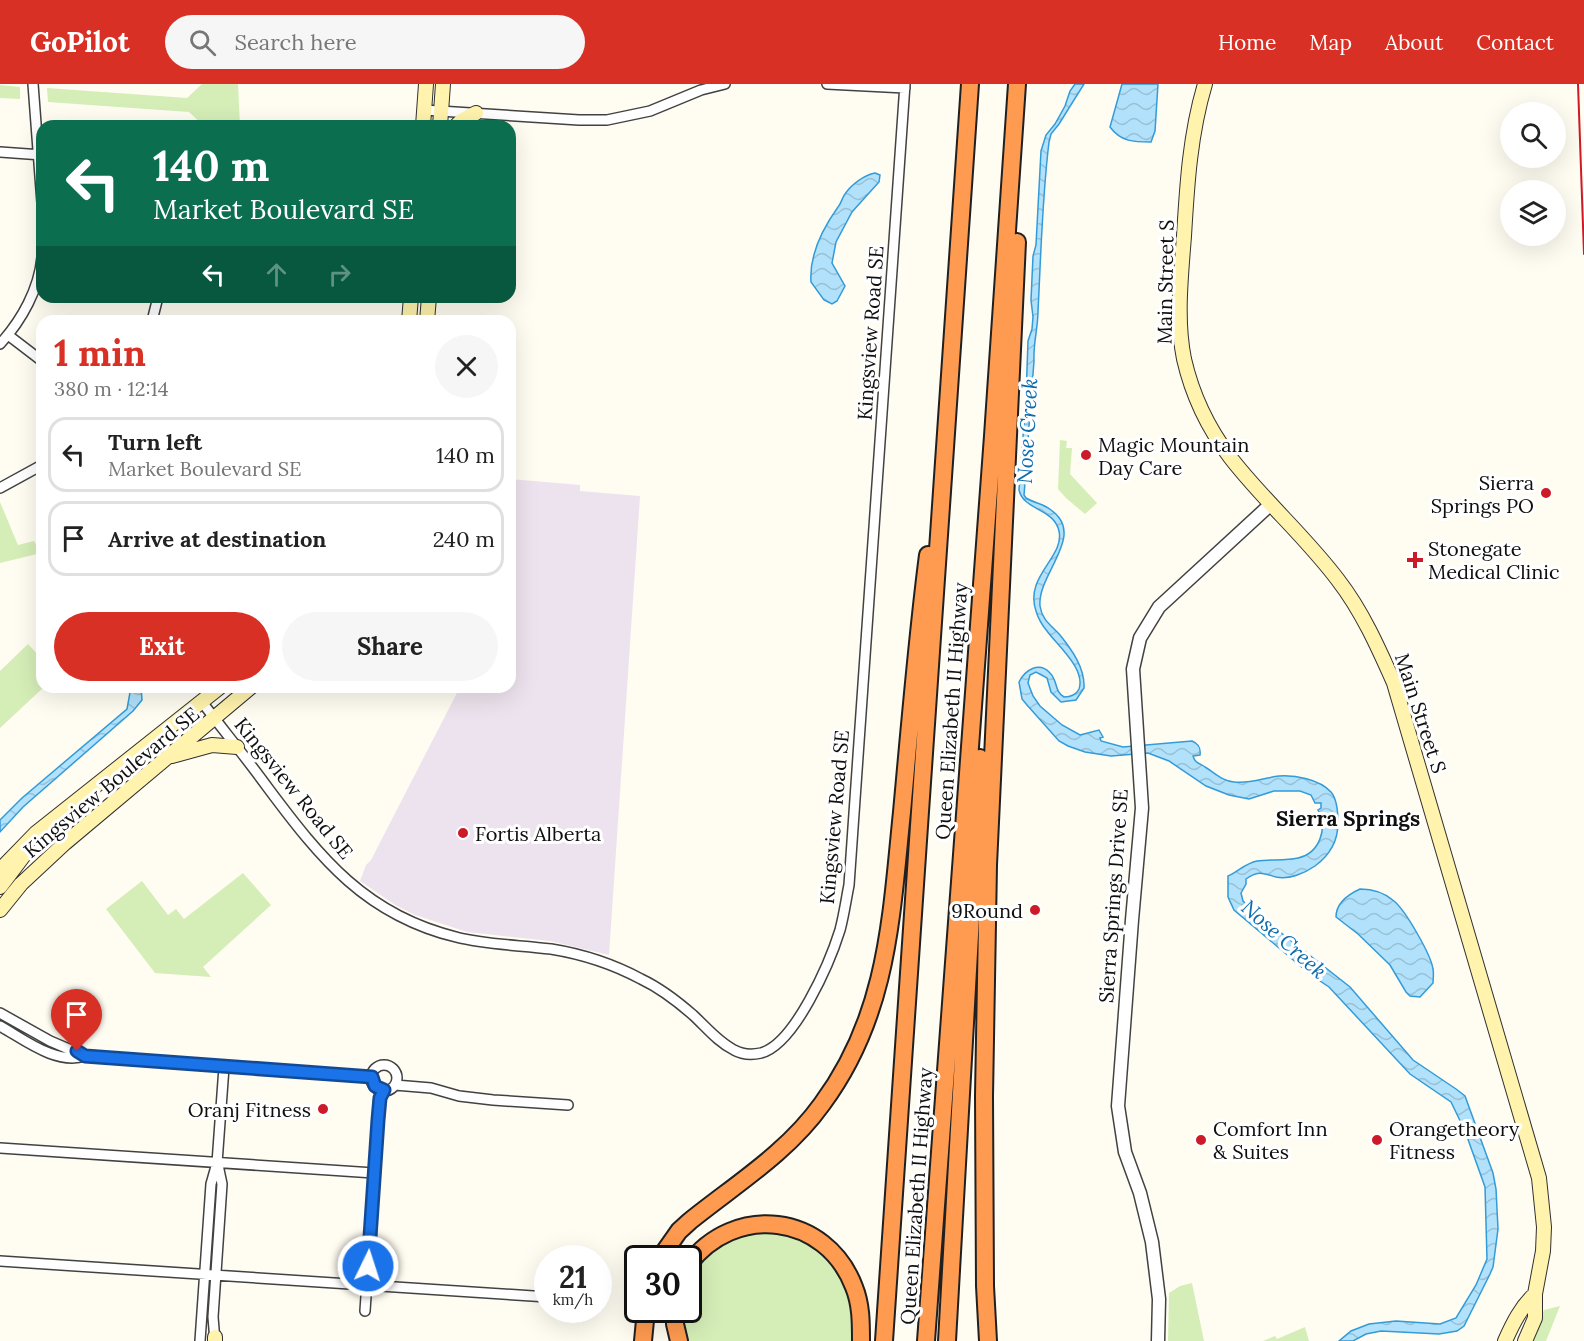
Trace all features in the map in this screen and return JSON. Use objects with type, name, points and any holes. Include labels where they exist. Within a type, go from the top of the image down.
[{"type":"highway","name":"Queen Elizabeth II Highway","points":[[884,1341],[970,84]]},
{"type":"highway","name":"Queen Elizabeth II Highway","points":[[926,1341],[1017,84]]},
{"type":"highway","points":[[988,1341],[985,1286],[984,1096],[988,865],[1025,84]]},
{"type":"highway","points":[[669,1245],[679,1231],[703,1210],[770,1160],[821,1106],[856,1049],[872,1007],[879,984],[890,921],[927,562],[947,402]]},
{"type":"highway","points":[[947,1341],[989,593],[993,436]]},
{"type":"highway","points":[[702,1250],[718,1237],[745,1226],[761,1223],[776,1224],[806,1233],[830,1250],[848,1273],[859,1303],[861,1341]]},
{"type":"highway","points":[[643,1341],[644,1323]]},
{"type":"highway","points":[[646,1323],[649,1341]]},
{"type":"highway","points":[[675,1323],[679,1341]]},
{"type":"main road","points":[[423,120],[426,84]]},
{"type":"main road","points":[[440,120],[443,84]]},
{"type":"main road","name":"Main Street S","points":[[1205,84],[1194,127],[1189,160],[1180,327],[1184,359],[1196,398],[1207,423],[1230,457],[1322,560],[1352,600],[1376,641],[1394,683],[1539,1178],[1544,1239],[1535,1294],[1535,1318],[1525,1341]]},
{"type":"main road","points":[[462,120],[476,113]]},
{"type":"main road","name":"Kingsview Boulevard SE","points":[[0,870],[36,834],[213,693]]},
{"type":"main road","name":"Kingsview Boulevard SE","points":[[0,910],[21,884],[65,843],[244,693]]},
{"type":"main road","points":[[167,757],[212,745],[237,747]]},
{"type":"main road","points":[[0,887],[36,834]]},
{"type":"main road","name":"Main Street S","points":[[1506,1341],[1519,1314],[1535,1294]]},
{"type":"street","points":[[33,84],[37,120]]},
{"type":"street","points":[[424,110],[607,120],[650,111],[701,90],[725,84]]},
{"type":"street","points":[[827,84],[905,86]]},
{"type":"street","name":"Kingsview Road SE","points":[[202,702],[327,862],[350,884],[388,910],[420,926],[458,938],[489,944],[550,949],[614,966],[641,978],[668,995],[733,1050],[750,1055],[768,1051],[776,1045],[802,1012],[821,977],[839,933],[849,885],[905,86]]},
{"type":"street","points":[[0,152],[36,155]]},
{"type":"street","points":[[0,344],[29,302],[36,281]]},
{"type":"street","points":[[8,335],[36,356]]},
{"type":"street","points":[[0,488],[36,468]]},
{"type":"street","name":"Sierra Springs Drive SE","points":[[1158,1341],[1159,1299],[1152,1242],[1140,1193],[1125,1152],[1118,1106],[1142,816],[1133,669],[1140,638],[1159,607],[1271,504]]},
{"type":"street","points":[[0,1012],[50,1041],[85,1056]]},
{"type":"street","points":[[0,1026],[63,1058],[85,1056],[372,1077]]},
{"type":"street","points":[[380,1065],[389,1065],[396,1071],[395,1084],[392,1088],[384,1090],[375,1086],[372,1077],[376,1068],[380,1065]]},
{"type":"street","points":[[200,1341],[211,1184],[217,1163],[224,1067]]},
{"type":"street","points":[[395,1084],[431,1088],[459,1096],[484,1099],[568,1104]]},
{"type":"street","points":[[365,1311],[380,1098],[384,1090]]},
{"type":"street","points":[[0,1148],[374,1173]]},
{"type":"street","points":[[215,1340],[213,1317],[222,1184],[217,1163]]},
{"type":"street","points":[[0,1261],[534,1296]]},
{"type":"shaded area","points":[[516,480],[580,485],[580,491],[640,496],[609,955],[550,941],[467,932],[415,915],[395,905],[360,881],[366,865],[371,860],[457,693],[516,693]]},
{"type":"green space","points":[[202,84],[238,84],[240,120],[198,120],[189,112],[48,102],[47,88],[187,98]]},
{"type":"green space","points":[[0,85],[20,87],[20,99],[0,98]]},
{"type":"green space","points":[[1060,440],[1067,441],[1066,448],[1072,448],[1070,474],[1097,503],[1085,514],[1058,489]]},
{"type":"green space","points":[[0,502],[18,545],[34,541],[36,554],[0,563]]},
{"type":"green space","points":[[28,644],[36,653],[38,693],[0,728],[0,671]]},
{"type":"green space","points":[[243,873],[271,905],[203,967],[211,977],[155,973],[106,909],[142,881],[168,915],[176,909],[184,919]]},
{"type":"green space","points":[[753,1230],[785,1231],[804,1237],[840,1269],[854,1308],[854,1341],[686,1341],[682,1323],[702,1323],[702,1259],[714,1248]]},
{"type":"green space","points":[[1192,1283],[1204,1341],[1168,1341],[1169,1293],[1180,1286]]},
{"type":"green space","points":[[1560,1306],[1546,1341],[1531,1341],[1544,1310]]},
{"type":"green space","points":[[1305,1327],[1309,1341],[1263,1341],[1275,1336],[1277,1339]]},
{"type":"water","name":"Nose Creek","points":[[1075,84],[1084,84],[1051,134],[1049,142],[1027,453],[1032,470],[1026,471],[1024,495],[1029,500],[1048,508],[1061,520],[1064,531],[1063,543],[1041,594],[1040,606],[1045,619],[1065,641],[1077,660],[1084,688],[1076,700],[1061,702],[1051,692],[1047,678],[1036,672],[1030,675],[1028,683],[1040,706],[1062,725],[1080,735],[1099,730],[1103,737],[1100,738],[1101,741],[1123,747],[1192,741],[1198,745],[1200,750],[1200,755],[1193,756],[1195,760],[1226,780],[1246,782],[1292,776],[1320,784],[1333,795],[1336,803],[1338,830],[1335,842],[1325,857],[1311,869],[1291,877],[1281,878],[1254,874],[1246,879],[1241,893],[1243,901],[1253,911],[1350,987],[1413,1060],[1465,1096],[1493,1173],[1498,1229],[1493,1267],[1464,1326],[1457,1331],[1439,1334],[1381,1331],[1366,1334],[1353,1341],[1339,1341],[1351,1331],[1369,1324],[1396,1321],[1440,1324],[1456,1318],[1476,1285],[1487,1259],[1485,1187],[1465,1131],[1451,1102],[1410,1074],[1329,987],[1311,975],[1234,910],[1228,897],[1228,876],[1245,866],[1257,861],[1298,858],[1312,851],[1322,832],[1318,810],[1321,808],[1321,803],[1315,803],[1311,795],[1300,791],[1274,791],[1249,799],[1229,795],[1206,786],[1169,761],[1148,753],[1111,756],[1085,752],[1059,741],[1022,699],[1019,682],[1033,668],[1046,669],[1064,697],[1076,693],[1080,681],[1075,666],[1040,621],[1034,599],[1035,587],[1056,550],[1059,531],[1056,523],[1027,502],[1019,490],[1028,341],[1033,317],[1031,300],[1033,256],[1036,245],[1041,151],[1046,135],[1055,124]]},
{"type":"water","points":[[1122,84],[1158,84],[1155,131],[1151,142],[1123,138],[1110,127]]},
{"type":"water","points":[[875,173],[880,175],[879,182],[852,212],[836,242],[832,263],[845,286],[837,301],[832,304],[824,300],[811,282],[812,261],[822,233],[844,196],[862,178]]},
{"type":"water","points":[[130,693],[141,693],[142,700],[133,711],[23,807],[0,832],[0,820],[22,798],[127,709]]},
{"type":"water","points":[[1360,889],[1378,892],[1390,898],[1399,906],[1417,933],[1428,954],[1433,973],[1433,983],[1420,997],[1410,996],[1390,965],[1358,934],[1336,917],[1336,912],[1343,900]]},
{"type":"railway","points":[[1578,84],[1584,254]]},
{"type":"place","name":"Magic Mountain Day Care","points":[[1086,455]]},
{"type":"place","name":"Sierra Springs PO","points":[[1546,493]]},
{"type":"place","name":"Stonegate Medical Clinic","points":[[1415,560]]},
{"type":"place","name":"Fortis Alberta","points":[[463,833]]},
{"type":"place","name":"9Round","points":[[1035,910]]},
{"type":"place","name":"Oranj Fitness","points":[[323,1109]]},
{"type":"place","name":"Comfort Inn & Suites","points":[[1201,1140]]},
{"type":"place","name":"Orangetheory Fitness","points":[[1377,1140]]},
{"type":"district","name":"Sierra Springs","points":[[1348,818]]},
{"type":"route","points":[[77,1051],[85,1056],[372,1077],[375,1086],[384,1090],[380,1098],[378,1120],[368,1266]]}]
